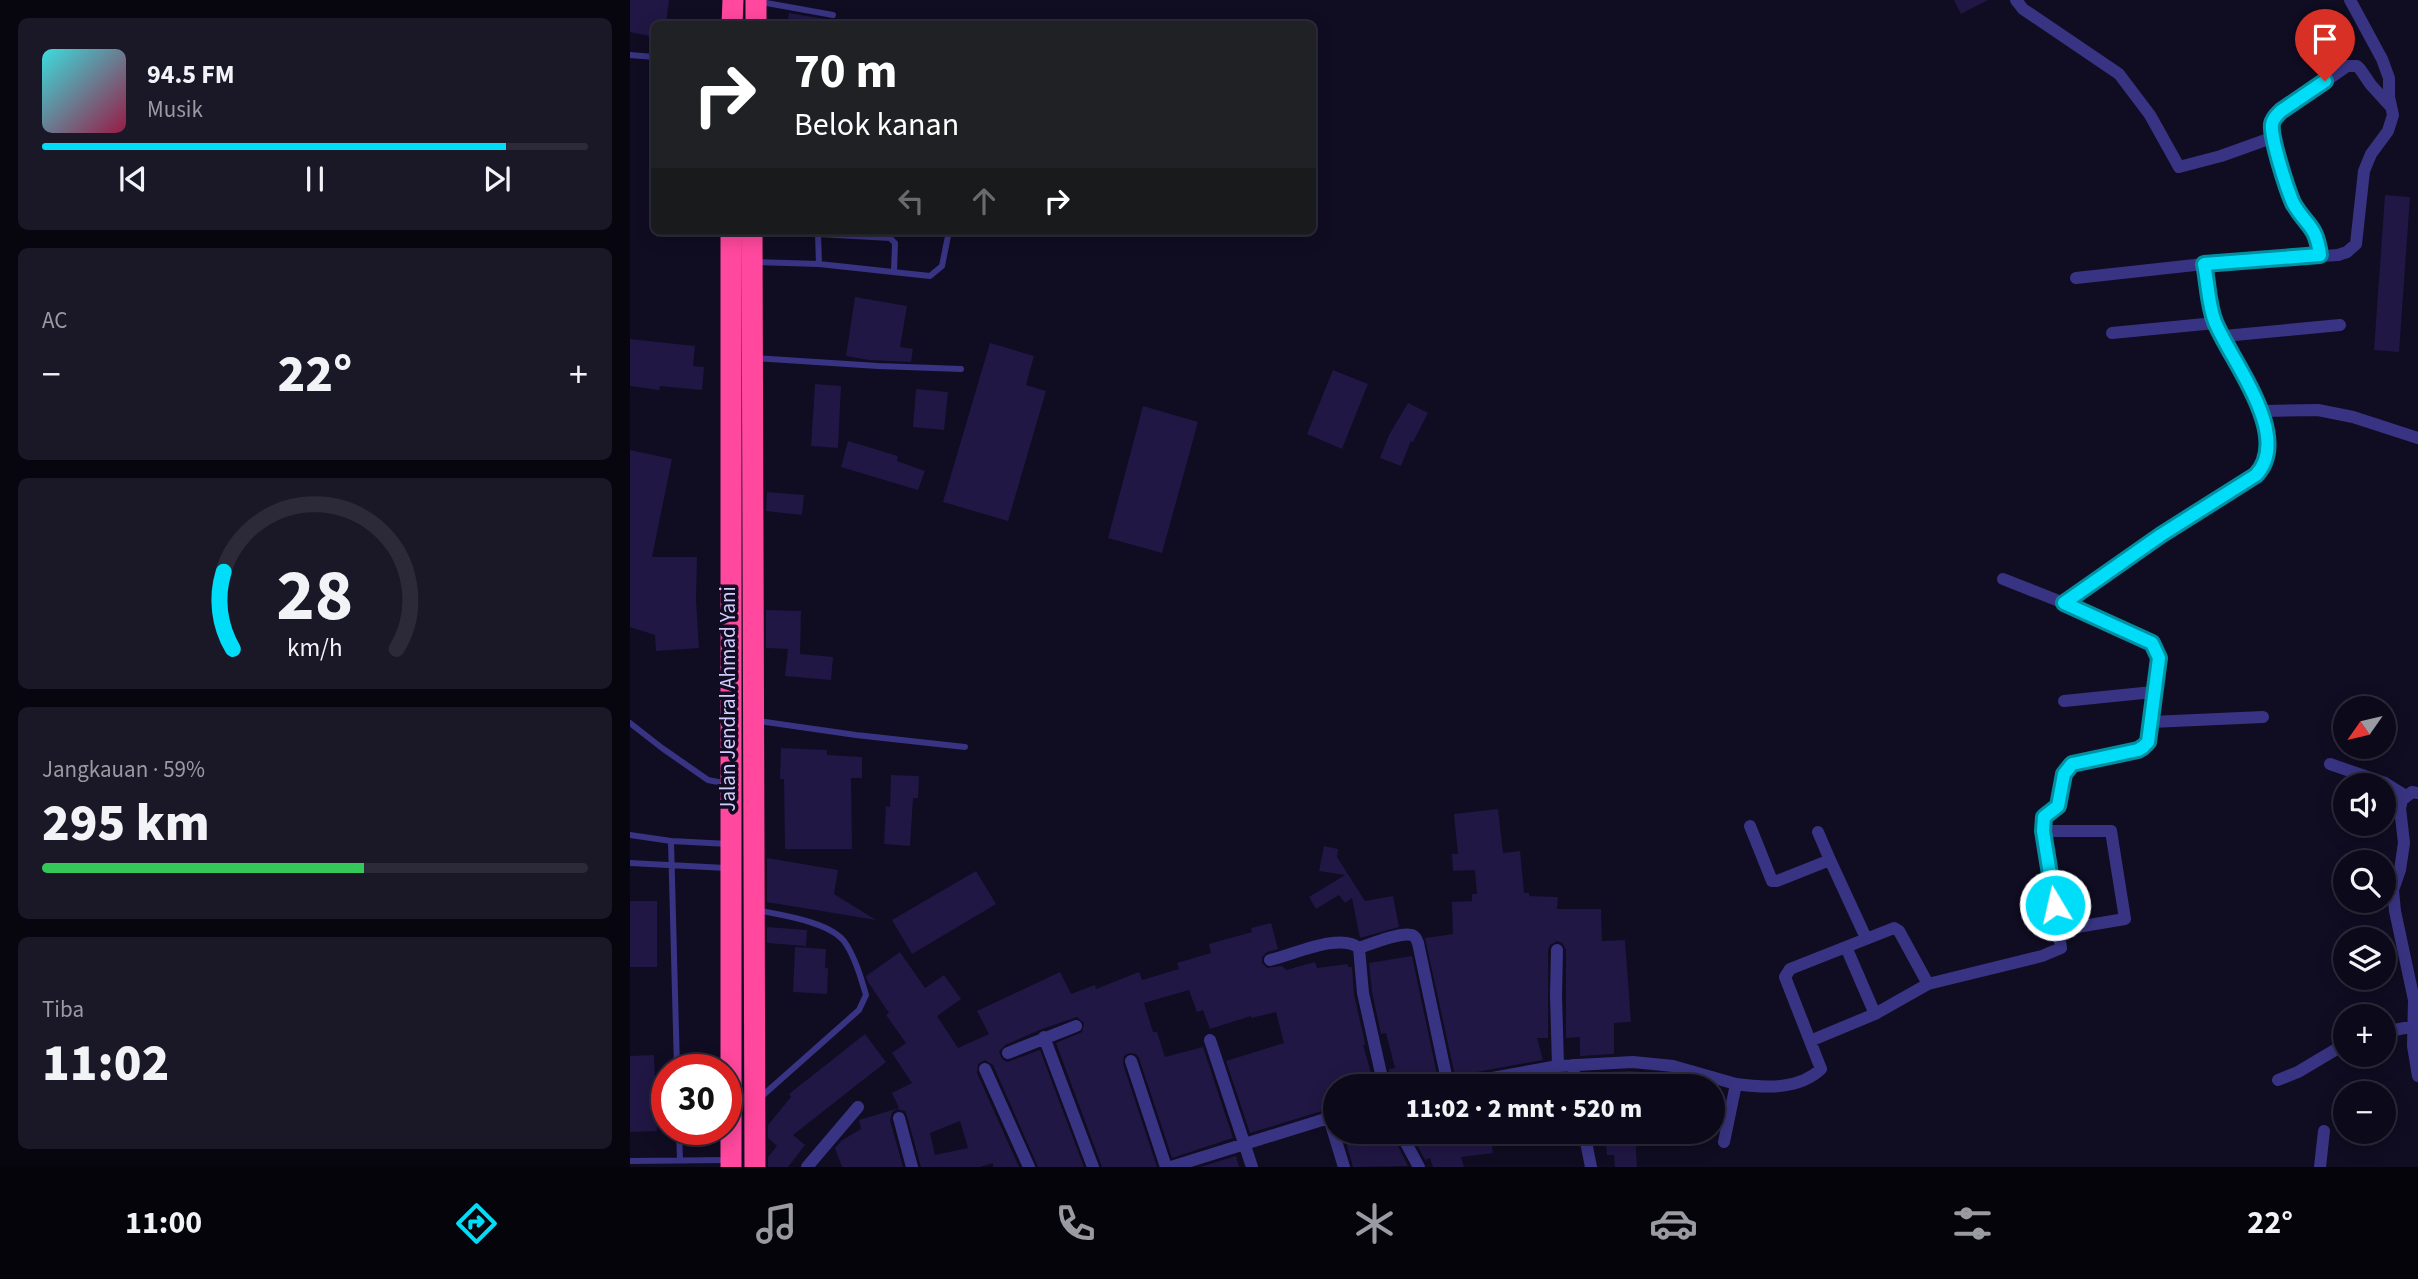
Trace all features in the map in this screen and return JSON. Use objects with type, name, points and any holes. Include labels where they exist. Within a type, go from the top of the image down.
[{"type":"highway","points":[[732,21],[733,0]]},
{"type":"highway","points":[[756,1],[756,21]]},
{"type":"highway","name":"Jalan Jendral Ahmad Yani","points":[[731,235],[731,1164]]},
{"type":"highway","name":"Jalan Jendral Ahmad Yani","points":[[752,235],[755,1167]]},
{"type":"street","points":[[2016,0],[2023,9],[2119,74],[2150,115],[2179,167],[2274,138]]},
{"type":"street","points":[[2076,278],[2204,264],[2338,255],[2347,252],[2356,244],[2364,171],[2371,155],[2388,131],[2393,115],[2389,78],[2382,59],[2350,0]]},
{"type":"street","points":[[2320,255],[2316,234],[2294,203],[2274,138],[2272,127],[2275,117],[2347,66],[2357,66],[2391,107]]},
{"type":"street","points":[[2064,603],[2161,535],[2256,475],[2267,459],[2262,411],[2216,323],[2204,264]]},
{"type":"street","points":[[2112,332],[2216,323]]},
{"type":"street","points":[[2224,336],[2340,325]]},
{"type":"street","points":[[2262,411],[2318,410],[2353,417],[2418,438]]},
{"type":"street","points":[[1810,1041],[1875,1014],[1928,984],[2053,953],[2062,948],[2043,831],[2044,817],[2058,806],[2064,774],[2072,764],[2143,747],[2148,742],[2159,658],[2152,643],[2003,579]]},
{"type":"street","points":[[2064,701],[2153,692]]},
{"type":"street","points":[[2151,723],[2263,717]]},
{"type":"street","points":[[2330,764],[2412,794],[2400,808],[2404,843],[2393,900],[2414,1000],[2418,1076]]},
{"type":"street","points":[[1750,826],[1772,881],[1830,860]]},
{"type":"street","points":[[2043,831],[2111,831],[2113,843],[2125,919],[2059,930]]},
{"type":"street","points":[[1818,832],[1866,938]]},
{"type":"street","points":[[1513,1074],[1558,1066],[1633,1062],[1673,1066],[1754,1087],[1786,1086],[1812,1077],[1821,1069],[1785,977],[1790,969],[1866,938],[1897,929],[1928,984]]},
{"type":"street","points":[[1359,948],[1401,935],[1415,937],[1443,1074]]},
{"type":"street","points":[[1270,960],[1341,941],[1353,943],[1359,948],[1363,993],[1381,1074]]},
{"type":"street","points":[[1846,947],[1875,1014]]},
{"type":"street","points":[[1557,950],[1558,1066]]},
{"type":"street","points":[[1009,1053],[1076,1026]]},
{"type":"street","points":[[2396,1030],[2415,1026]]},
{"type":"street","points":[[1044,1037],[1093,1167]]},
{"type":"street","points":[[1210,1040],[1252,1167]]},
{"type":"street","points":[[2278,1080],[2298,1072],[2333,1051]]},
{"type":"street","points":[[1131,1061],[1169,1167],[1323,1120]]},
{"type":"street","points":[[1573,1065],[1574,1074]]},
{"type":"street","points":[[985,1069],[1029,1167]]},
{"type":"street","points":[[1725,1137],[1736,1084]]},
{"type":"street","points":[[807,1167],[858,1107]]},
{"type":"street","points":[[899,1118],[912,1167]]},
{"type":"street","points":[[2320,1167],[2324,1131]]},
{"type":"street","points":[[1338,1144],[1344,1167]]},
{"type":"street","points":[[1407,1144],[1419,1167]]},
{"type":"street","points":[[1586,1144],[1591,1167]]},
{"type":"lane","points":[[756,1],[833,15]]},
{"type":"lane","points":[[630,55],[651,57]]},
{"type":"lane","points":[[818,235],[819,264]]},
{"type":"lane","points":[[836,235],[890,238],[895,243],[894,272]]},
{"type":"lane","points":[[752,261],[819,264],[930,276],[942,266],[948,235]]},
{"type":"lane","points":[[751,358],[961,369]]},
{"type":"lane","points":[[753,720],[965,747]]},
{"type":"lane","points":[[630,723],[708,780],[730,784]]},
{"type":"lane","points":[[630,835],[671,841],[730,844]]},
{"type":"lane","points":[[671,841],[677,1054]]},
{"type":"lane","points":[[630,863],[730,868]]},
{"type":"lane","points":[[753,910],[819,925],[845,941],[858,968],[866,995],[859,1010],[754,1103]]},
{"type":"lane","points":[[680,1145],[680,1160]]},
{"type":"lane","points":[[630,1161],[680,1160],[731,1164]]},
{"type":"building","points":[[630,0],[669,0],[666,21],[651,21],[651,36],[630,32]]},
{"type":"building","points":[[1954,0],[1988,0],[1961,14]]},
{"type":"building","points":[[789,13],[830,20],[830,21],[788,21]]},
{"type":"building","points":[[2385,195],[2410,197],[2399,352],[2374,350]]},
{"type":"building","points":[[855,297],[907,306],[900,347],[913,349],[911,362],[846,356]]},
{"type":"building","points":[[630,339],[695,346],[693,366],[704,367],[702,390],[660,386],[659,390],[630,386]]},
{"type":"building","points":[[990,343],[1034,356],[1026,385],[1046,391],[1008,521],[943,502]]},
{"type":"building","points":[[1333,370],[1368,384],[1342,449],[1307,434]]},
{"type":"building","points":[[815,384],[841,386],[838,448],[811,446]]},
{"type":"building","points":[[916,389],[948,392],[944,430],[913,427]]},
{"type":"building","points":[[1408,403],[1428,413],[1413,442],[1411,441],[1401,466],[1380,458],[1389,435]]},
{"type":"building","points":[[1143,406],[1198,422],[1162,553],[1108,538]]},
{"type":"building","points":[[848,441],[898,456],[897,461],[925,471],[918,490],[841,467]]},
{"type":"building","points":[[630,450],[672,459],[652,557],[697,557],[699,648],[656,651],[655,635],[630,627]]},
{"type":"building","points":[[767,492],[804,495],[802,515],[766,511]]},
{"type":"building","points":[[766,610],[801,611],[800,654],[833,657],[831,680],[785,676],[788,649],[766,648]]},
{"type":"building","points":[[781,748],[827,750],[827,755],[862,757],[862,778],[851,778],[852,849],[785,849],[784,779],[780,779]]},
{"type":"building","points":[[891,775],[919,776],[918,798],[913,798],[910,846],[884,844],[886,806],[890,807]]},
{"type":"building","points":[[1498,809],[1503,853],[1520,851],[1524,893],[1529,893],[1529,896],[1558,897],[1557,909],[1601,909],[1602,941],[1625,940],[1631,1022],[1614,1023],[1614,1054],[1580,1056],[1580,1037],[1566,1038],[1566,950],[1562,943],[1557,941],[1550,945],[1548,950],[1548,1038],[1537,1038],[1543,1060],[1455,1074],[1425,938],[1453,934],[1452,902],[1472,901],[1472,894],[1477,894],[1475,870],[1453,871],[1452,854],[1458,854],[1454,814]]},
{"type":"building","points":[[1324,846],[1338,849],[1337,857],[1365,901],[1393,896],[1399,927],[1360,938],[1352,898],[1345,903],[1339,895],[1316,909],[1309,897],[1345,875],[1319,871]]},
{"type":"building","points":[[767,858],[838,870],[834,894],[876,920],[767,902]]},
{"type":"building","points":[[976,871],[996,904],[912,954],[892,920]]},
{"type":"building","points":[[630,901],[657,901],[657,967],[630,967]]},
{"type":"building","points":[[1271,923],[1278,949],[1267,952],[1262,957],[1262,963],[1267,968],[1282,966],[1286,970],[1315,962],[1317,968],[1348,964],[1348,967],[1352,967],[1363,1045],[1371,1074],[1323,1074],[1323,1111],[1250,1133],[1226,1061],[1284,1043],[1276,1012],[1251,1016],[1210,1029],[1203,1010],[1197,1012],[1189,990],[1144,1003],[1153,1032],[1157,1032],[1165,1057],[1203,1047],[1233,1138],[1172,1158],[1139,1058],[1136,1054],[1129,1053],[1124,1056],[1123,1064],[1157,1167],[1102,1167],[1056,1043],[1082,1032],[1084,1023],[1077,1017],[1005,1045],[999,1052],[1007,1062],[1040,1050],[1084,1167],[1038,1167],[993,1065],[985,1060],[978,1064],[977,1073],[1019,1167],[993,1167],[993,1163],[980,1167],[921,1167],[905,1111],[897,1109],[892,1112],[890,1120],[903,1167],[842,1167],[835,1148],[841,1141],[861,1129],[859,1120],[899,1108],[892,1093],[912,1083],[892,1053],[906,1043],[886,1015],[889,1013],[866,976],[900,952],[925,988],[944,975],[961,999],[937,1016],[958,1048],[989,1034],[977,1011],[1060,972],[1071,994],[1095,985],[1096,989],[1139,972],[1142,980],[1179,969],[1177,963],[1211,953],[1209,944],[1252,932],[1251,928]],"holes":[[[960,1121],[968,1148],[935,1155],[930,1133]]]},
{"type":"building","points":[[767,927],[807,930],[806,946],[767,943]]},
{"type":"building","points":[[795,947],[826,949],[827,994],[793,992]]},
{"type":"building","points":[[1412,956],[1437,1074],[1390,1074],[1389,1069],[1395,1068],[1386,1033],[1381,1034],[1369,963]]},
{"type":"building","points":[[865,1034],[886,1062],[793,1135],[805,1145],[788,1167],[768,1167],[768,1157],[777,1146],[768,1138],[768,1125],[791,1097],[789,1094]]},
{"type":"building","points":[[651,1055],[651,1131],[630,1132],[630,1056]]},
{"type":"building","points":[[1629,1071],[1654,1074],[1583,1074]]},
{"type":"building","points":[[1346,1144],[1397,1144],[1408,1166],[1353,1167]]},
{"type":"building","points":[[1416,1144],[1492,1144],[1493,1153],[1461,1157],[1464,1167],[1433,1167],[1430,1158],[1425,1160]]},
{"type":"building","points":[[1606,1144],[1636,1144],[1637,1167],[1615,1167],[1614,1155],[1607,1155]]},
{"type":"building","points":[[1236,1156],[1239,1167],[1200,1167]]},
{"type":"route","points":[[2055,905],[2043,831],[2044,817],[2058,806],[2064,774],[2072,764],[2138,750],[2148,742],[2159,658],[2152,643],[2064,603],[2161,535],[2256,475],[2264,466],[2267,450],[2262,411],[2216,323],[2204,264],[2320,255],[2316,234],[2294,203],[2289,191],[2272,122],[2281,111],[2325,81]]}]
